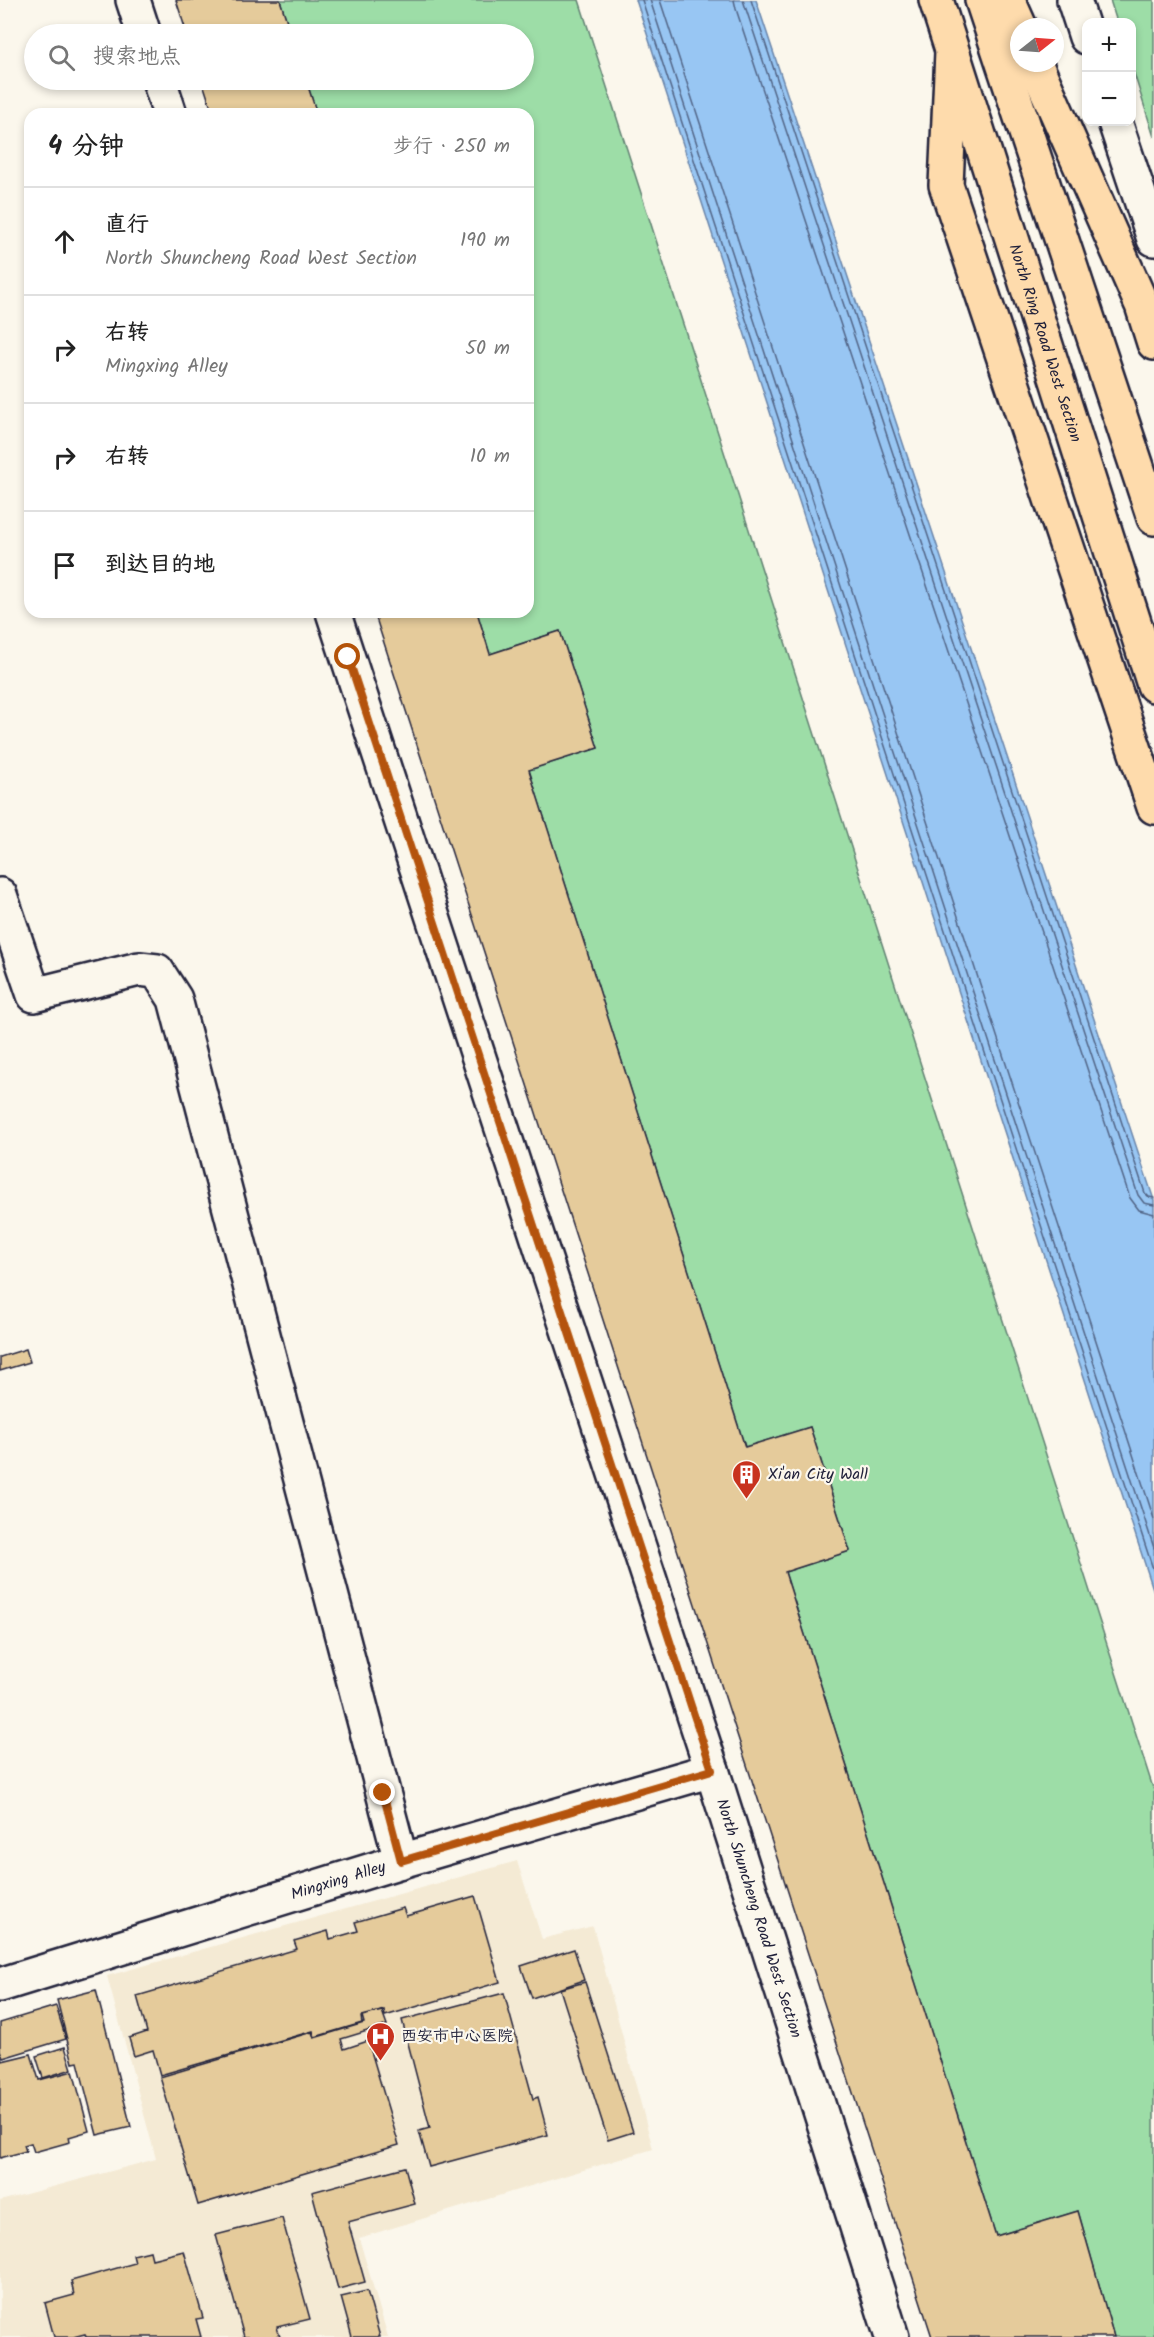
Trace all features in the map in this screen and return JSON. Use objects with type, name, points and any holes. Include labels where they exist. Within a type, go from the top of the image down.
[{"type":"main road","name":"North Ring Road West Section","points":[[936,0],[1154,685]]},
{"type":"main road","points":[[982,0],[1154,518]]},
{"type":"main road","points":[[1008,0],[1016,18]]},
{"type":"main road","points":[[952,52],[946,184],[1154,807]]},
{"type":"main road","points":[[1039,72],[1142,305],[1154,343]]},
{"type":"street","points":[[133,0],[141,24]]},
{"type":"street","points":[[1074,0],[1082,25]]},
{"type":"street","points":[[162,90],[168,108]]},
{"type":"street","points":[[1116,126],[1154,239]]},
{"type":"street","name":"North Shuncheng Road West Section","points":[[335,618],[712,1770],[892,2337]]},
{"type":"street","points":[[0,895],[34,995],[139,969],[157,971],[175,999],[401,1861]]},
{"type":"street","name":"Mingxing Alley","points":[[0,1985],[401,1861],[712,1770]]},
{"type":"shaded area","name":"西安市中心医院","points":[[517,1861],[542,1939],[593,1926],[653,2149],[359,2238],[388,2337],[0,2337],[0,2201],[156,2159],[107,1976]]},
{"type":"green space","points":[[280,0],[579,0],[1154,1791],[1154,2337],[1114,2337],[1078,2211],[996,2236],[785,1572],[850,1551],[810,1427],[745,1447],[529,770],[598,748],[560,631],[490,654],[479,618],[534,618],[534,108],[315,108],[309,90],[534,90],[534,24],[288,24]]},
{"type":"green space","points":[[1110,0],[1154,0],[1154,137],[1136,80],[1136,18],[1116,18]]},
{"type":"water","points":[[636,0],[756,0],[1154,1200],[1154,1592]]},
{"type":"building","points":[[176,0],[280,0],[288,24],[184,24]]},
{"type":"building","points":[[205,90],[309,90],[315,108],[211,108]]},
{"type":"building","name":"Xi'an City Wall","points":[[376,618],[479,618],[490,654],[560,631],[598,748],[529,770],[745,1447],[810,1427],[850,1551],[785,1572],[996,2236],[1078,2211],[1114,2337],[932,2337]]},
{"type":"building","points":[[26,1349],[30,1362],[0,1371],[0,1357]]},
{"type":"building","points":[[475,1896],[500,1982],[385,2016],[384,2010],[361,2017],[362,2023],[315,2037],[313,2031],[160,2075],[153,2050],[134,2056],[129,2038],[147,2032],[137,1996],[297,1949],[294,1941],[328,1931],[330,1939],[358,1931],[355,1922],[403,1908],[406,1916]]},
{"type":"building","points":[[574,1949],[584,1980],[532,1998],[521,1966]]},
{"type":"building","points":[[585,1982],[633,2132],[608,2140],[560,1989]]},
{"type":"building","points":[[96,1990],[131,2127],[97,2135],[78,2062],[73,2063],[57,2000]]},
{"type":"building","points":[[504,1993],[533,2099],[538,2097],[548,2135],[429,2167],[419,2131],[430,2128],[402,2020]]},
{"type":"building","points":[[56,2006],[66,2039],[3,2058],[0,2050],[0,2023]]},
{"type":"building","points":[[382,2011],[387,2025],[341,2039],[344,2049],[368,2041],[399,2145],[198,2205],[160,2077],[312,2032],[314,2038],[364,2023],[362,2016]]},
{"type":"building","points":[[65,2047],[72,2069],[43,2078],[36,2056]]},
{"type":"building","points":[[0,2054],[2,2061],[31,2054],[39,2080],[73,2071],[89,2131],[69,2137],[70,2142],[34,2152],[31,2143],[24,2145],[26,2151],[0,2158]]},
{"type":"building","points":[[405,2167],[415,2204],[348,2222],[365,2282],[338,2289],[312,2192]]},
{"type":"building","points":[[282,2218],[310,2319],[277,2327],[280,2337],[244,2337],[216,2235]]},
{"type":"building","points":[[150,2251],[152,2259],[184,2251],[203,2318],[196,2319],[201,2337],[86,2337],[85,2334],[73,2337],[54,2337],[45,2303],[74,2295],[71,2281],[135,2263],[133,2255]]},
{"type":"building","points":[[367,2291],[380,2337],[352,2337],[341,2297]]},
{"type":"place","name":"Xi'an City Wall","points":[[747,1500]]},
{"type":"place","name":"西安市中心医院","points":[[380,2062]]},
{"type":"route","points":[[348,657],[712,1770],[401,1861],[383,1793]]}]
